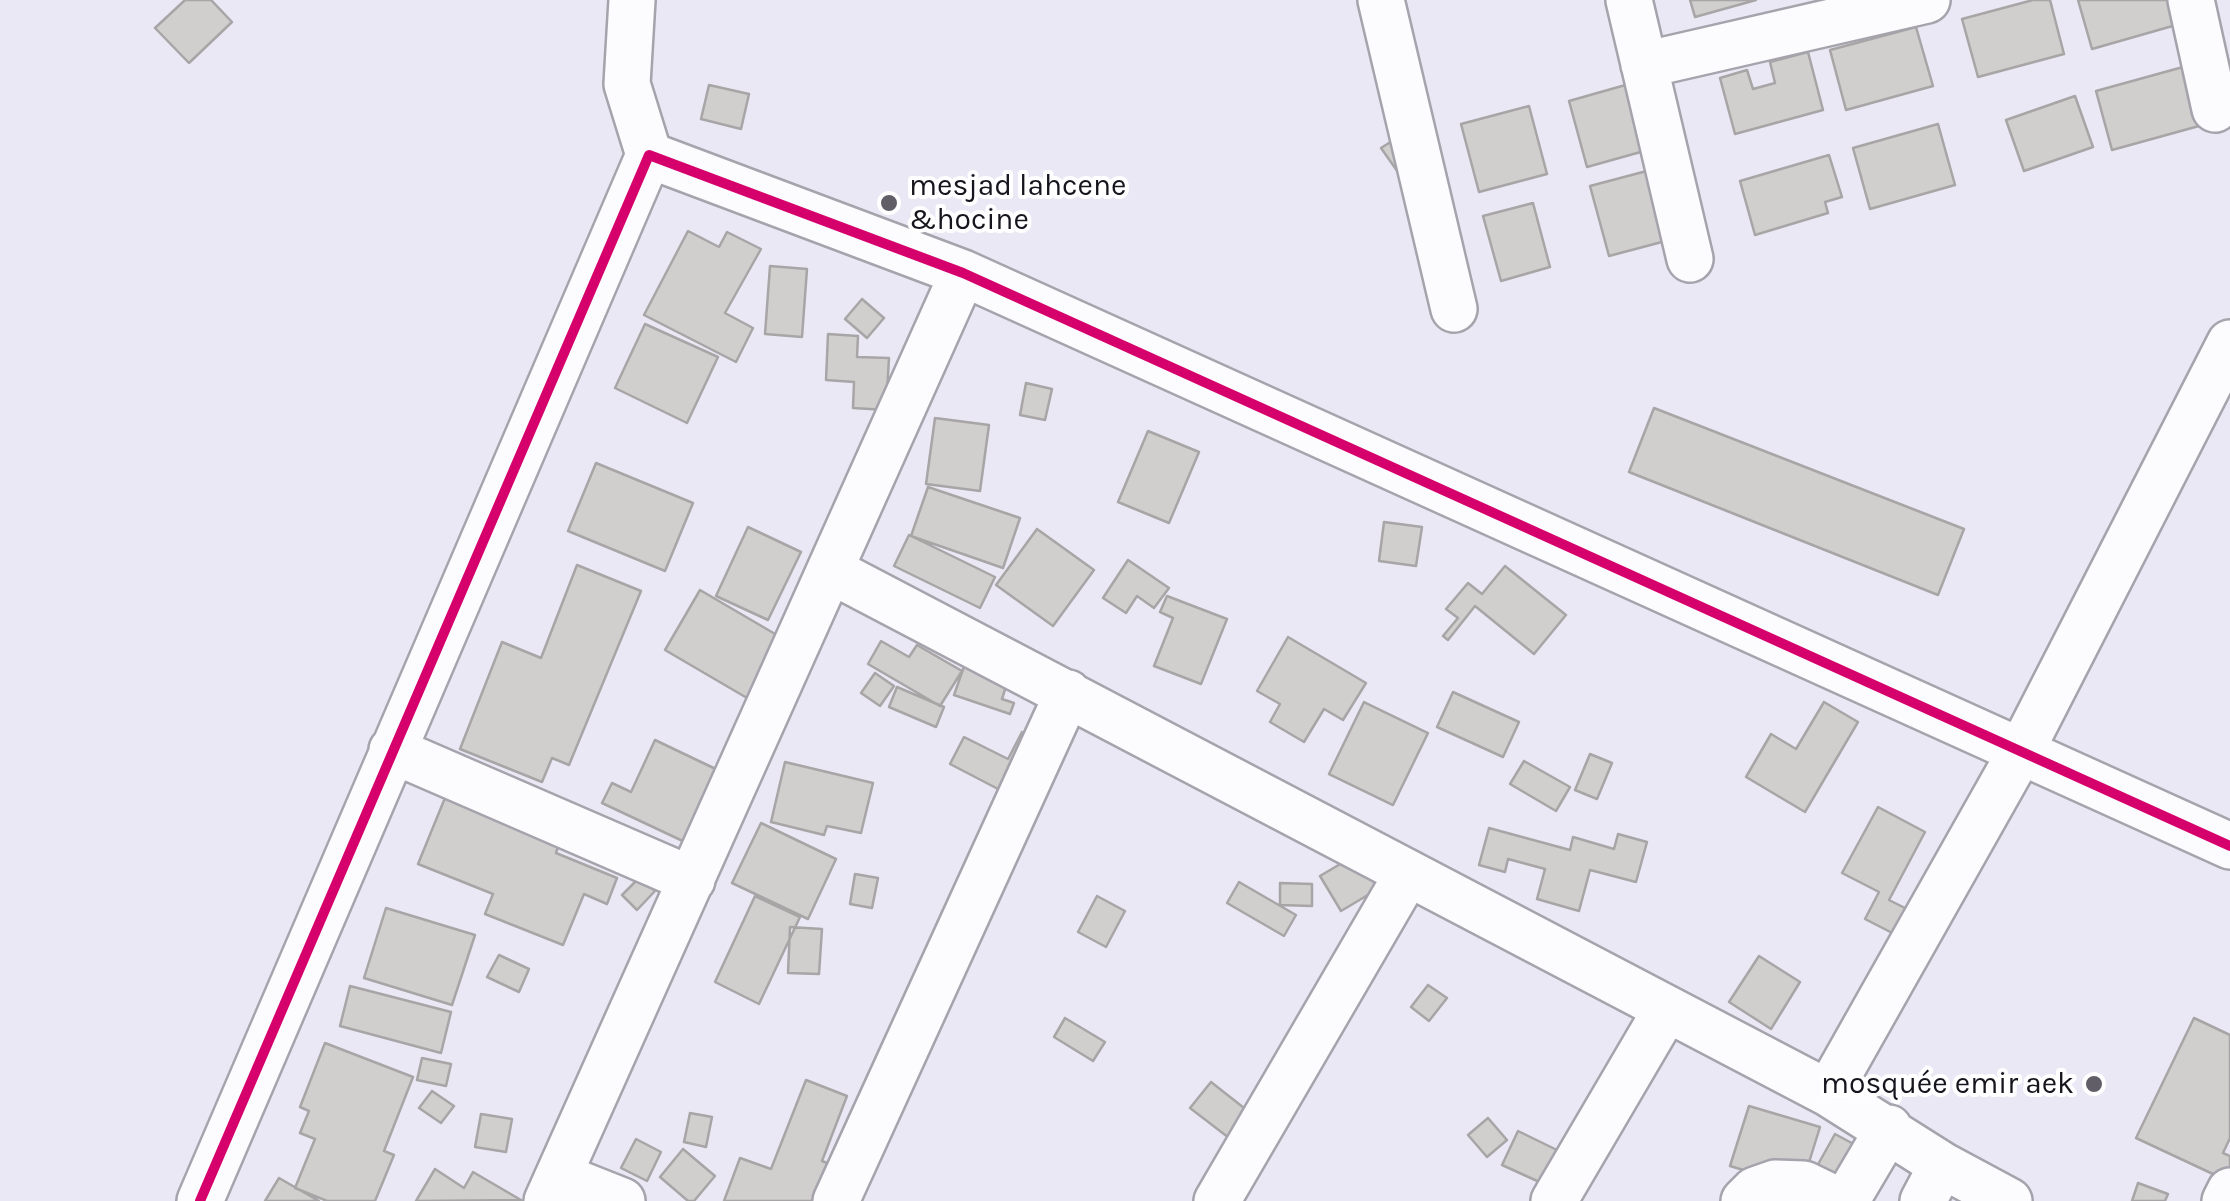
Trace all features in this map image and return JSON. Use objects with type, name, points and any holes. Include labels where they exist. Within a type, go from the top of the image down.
[{"type":"street","points":[[200,1201],[648,156],[627,84],[632,0]]},
{"type":"street","points":[[1381,0],[1454,309]]},
{"type":"street","points":[[1628,0],[1690,259]]},
{"type":"street","points":[[1644,65],[1928,0]]},
{"type":"street","points":[[2191,0],[2215,110]]},
{"type":"street","points":[[648,156],[963,273],[2230,846]]},
{"type":"street","points":[[622,1201],[553,1189],[963,273]]},
{"type":"street","points":[[1828,1093],[2021,751],[2230,343]]},
{"type":"street","points":[[830,570],[1828,1093],[1889,1128],[1933,1183],[2009,1201]]},
{"type":"street","points":[[836,1201],[1068,692]]},
{"type":"street","points":[[392,750],[692,880]]},
{"type":"street","points":[[1217,1201],[1408,873]]},
{"type":"street","points":[[1554,1201],[1666,1010]]},
{"type":"street","points":[[1744,1201],[1754,1190],[1775,1183],[1804,1184],[1842,1201],[1889,1128]]},
{"type":"street","points":[[2225,1201],[2230,1191]]},
{"type":"building","points":[[185,0],[211,0],[232,22],[189,63],[155,28]]},
{"type":"building","points":[[1690,0],[1756,0],[1695,17]]},
{"type":"building","points":[[2033,0],[2050,0],[2064,54],[1978,77],[1962,19]]},
{"type":"building","points":[[2078,0],[2169,0],[2176,25],[2092,49]]},
{"type":"building","points":[[1916,27],[1933,86],[1846,110],[1830,50]]},
{"type":"building","points":[[1808,52],[1823,110],[1735,134],[1720,78],[1747,70],[1753,89],[1775,83],[1770,62]]},
{"type":"building","points":[[2183,67],[2199,126],[2112,150],[2096,91]]},
{"type":"building","points":[[1636,82],[1655,148],[1587,167],[1569,101]]},
{"type":"building","points":[[709,85],[749,94],[741,129],[701,119]]},
{"type":"building","points":[[2075,96],[2093,147],[2024,171],[2006,120]]},
{"type":"building","points":[[1529,106],[1547,174],[1479,192],[1461,124]]},
{"type":"building","points":[[1938,124],[1955,185],[1870,209],[1853,148]]},
{"type":"building","points":[[1392,141],[1400,175],[1381,148]]},
{"type":"building","points":[[1829,155],[1842,197],[1825,202],[1828,213],[1755,235],[1740,181]]},
{"type":"building","points":[[1658,168],[1677,238],[1609,256],[1590,186]]},
{"type":"building","points":[[1533,203],[1550,267],[1501,281],[1483,216]]},
{"type":"building","points":[[688,231],[719,247],[727,232],[761,249],[725,313],[753,328],[736,362],[644,315]]},
{"type":"building","points":[[770,266],[807,269],[802,337],[765,334]]},
{"type":"building","points":[[862,299],[884,318],[867,338],[845,319]]},
{"type":"building","points":[[645,324],[718,357],[687,423],[615,388]]},
{"type":"building","points":[[828,334],[858,336],[857,357],[889,358],[886,410],[853,408],[854,382],[826,380]]},
{"type":"building","points":[[1026,383],[1052,389],[1045,420],[1020,415]]},
{"type":"building","points":[[1654,408],[1964,529],[1938,595],[1629,472]]},
{"type":"building","points":[[935,418],[989,425],[980,491],[926,484]]},
{"type":"building","points":[[1148,431],[1199,452],[1169,523],[1118,502]]},
{"type":"building","points":[[596,463],[693,503],[665,571],[568,531]]},
{"type":"building","points":[[928,487],[1020,518],[1003,568],[911,536]]},
{"type":"building","points":[[1384,522],[1422,527],[1416,566],[1379,561]]},
{"type":"building","points":[[748,527],[801,552],[768,620],[716,596]]},
{"type":"building","points":[[1037,529],[1094,570],[1053,626],[996,585]]},
{"type":"building","points":[[909,535],[995,577],[980,608],[894,566]]},
{"type":"building","points":[[1128,560],[1169,588],[1154,608],[1137,596],[1126,613],[1103,598]]},
{"type":"building","points":[[577,565],[641,591],[569,765],[552,758],[542,782],[460,749],[502,642],[541,658]]},
{"type":"building","points":[[1505,566],[1566,615],[1534,654],[1475,606],[1448,640],[1443,636],[1458,618],[1446,609],[1468,583],[1482,594]]},
{"type":"building","points":[[700,590],[782,638],[747,698],[665,650]]},
{"type":"building","points":[[1167,596],[1227,619],[1201,684],[1154,666],[1173,618],[1160,612]]},
{"type":"building","points":[[1288,637],[1366,683],[1343,720],[1324,709],[1304,742],[1270,722],[1280,704],[1257,691]]},
{"type":"building","points":[[881,641],[909,657],[917,645],[962,671],[940,706],[868,664]]},
{"type":"building","points":[[966,661],[1009,677],[1002,699],[1014,703],[1010,714],[954,695]]},
{"type":"building","points":[[875,673],[894,686],[880,706],[861,693]]},
{"type":"building","points":[[897,687],[944,707],[936,727],[889,707]]},
{"type":"building","points":[[1453,692],[1519,722],[1503,757],[1437,727]]},
{"type":"building","points":[[1364,702],[1428,733],[1393,805],[1329,774]]},
{"type":"building","points":[[1824,702],[1858,722],[1805,812],[1746,777],[1771,734],[1796,749]]},
{"type":"building","points":[[1022,732],[1055,748],[1000,790],[950,764],[964,737],[1008,759]]},
{"type":"building","points":[[655,740],[722,772],[687,843],[602,803],[612,783],[631,792]]},
{"type":"building","points":[[1590,754],[1612,763],[1597,799],[1575,790]]},
{"type":"building","points":[[1524,761],[1570,787],[1556,811],[1510,784]]},
{"type":"building","points":[[785,762],[873,783],[861,833],[827,826],[824,835],[771,822]]},
{"type":"building","points":[[447,793],[561,838],[556,853],[617,878],[607,904],[584,894],[563,945],[485,914],[493,894],[418,864]]},
{"type":"building","points":[[1878,807],[1925,832],[1889,900],[1915,913],[1902,938],[1865,919],[1879,892],[1842,873]]},
{"type":"building","points":[[761,823],[836,859],[808,919],[732,883]]},
{"type":"building","points":[[1489,828],[1570,850],[1573,837],[1614,849],[1618,834],[1647,842],[1636,882],[1590,870],[1579,911],[1537,899],[1545,869],[1508,859],[1505,872],[1479,865]]},
{"type":"building","points":[[1357,854],[1378,889],[1341,911],[1320,876]]},
{"type":"building","points":[[855,874],[878,878],[872,908],[850,904]]},
{"type":"building","points":[[640,877],[655,891],[637,910],[622,895]]},
{"type":"building","points":[[1239,882],[1296,915],[1284,936],[1227,903]]},
{"type":"building","points":[[1280,883],[1312,884],[1312,906],[1280,905]]},
{"type":"building","points":[[755,896],[800,917],[759,1004],[715,982]]},
{"type":"building","points":[[1097,896],[1125,911],[1106,947],[1078,932]]},
{"type":"building","points":[[386,908],[475,935],[452,1005],[364,978]]},
{"type":"building","points":[[790,927],[822,929],[819,974],[788,973]]},
{"type":"building","points":[[499,955],[529,969],[519,992],[487,977]]},
{"type":"building","points":[[1759,956],[1800,982],[1771,1029],[1729,1002]]},
{"type":"building","points":[[1428,985],[1447,998],[1429,1021],[1411,1007]]},
{"type":"building","points":[[350,986],[451,1012],[441,1053],[340,1026]]},
{"type":"building","points":[[1065,1018],[1105,1042],[1093,1061],[1054,1037]]},
{"type":"building","points":[[2194,1018],[2230,1035],[2230,1138],[2223,1153],[2230,1156],[2230,1182],[2136,1138]]},
{"type":"building","points":[[325,1043],[413,1077],[384,1151],[394,1155],[375,1201],[327,1201],[295,1188],[315,1139],[300,1133],[309,1111],[300,1107]]},
{"type":"building","points":[[422,1058],[451,1064],[446,1086],[417,1080]]},
{"type":"building","points":[[806,1080],[847,1096],[822,1161],[848,1171],[837,1201],[724,1201],[740,1158],[771,1169]]},
{"type":"building","points":[[1211,1082],[1253,1115],[1233,1141],[1190,1108]]},
{"type":"building","points":[[432,1091],[454,1106],[441,1123],[419,1108]]},
{"type":"building","points":[[1749,1106],[1820,1127],[1806,1172],[1770,1178],[1730,1166]]},
{"type":"building","points":[[690,1113],[712,1117],[706,1147],[684,1142]]},
{"type":"building","points":[[481,1114],[512,1119],[506,1152],[475,1147]]},
{"type":"building","points":[[1488,1118],[1507,1140],[1487,1157],[1468,1135]]},
{"type":"building","points":[[1518,1131],[1596,1169],[1581,1201],[1502,1165]]},
{"type":"building","points":[[1835,1134],[1872,1154],[1853,1188],[1816,1168]]},
{"type":"building","points":[[636,1139],[661,1152],[647,1181],[621,1168]]},
{"type":"building","points":[[683,1149],[715,1176],[694,1201],[688,1201],[660,1177]]},
{"type":"building","points":[[435,1169],[464,1188],[473,1172],[521,1200],[416,1201]]},
{"type":"building","points":[[279,1178],[319,1201],[265,1201]]},
{"type":"building","points":[[2138,1183],[2168,1194],[2165,1201],[2132,1201]]},
{"type":"cycle path","points":[[200,1201],[649,155],[963,273],[2230,846]]},
{"type":"place","name":"mesjad lahcene &hocine","points":[[889,203]]},
{"type":"place","name":"mosquée emir aek","points":[[2094,1084]]}]
